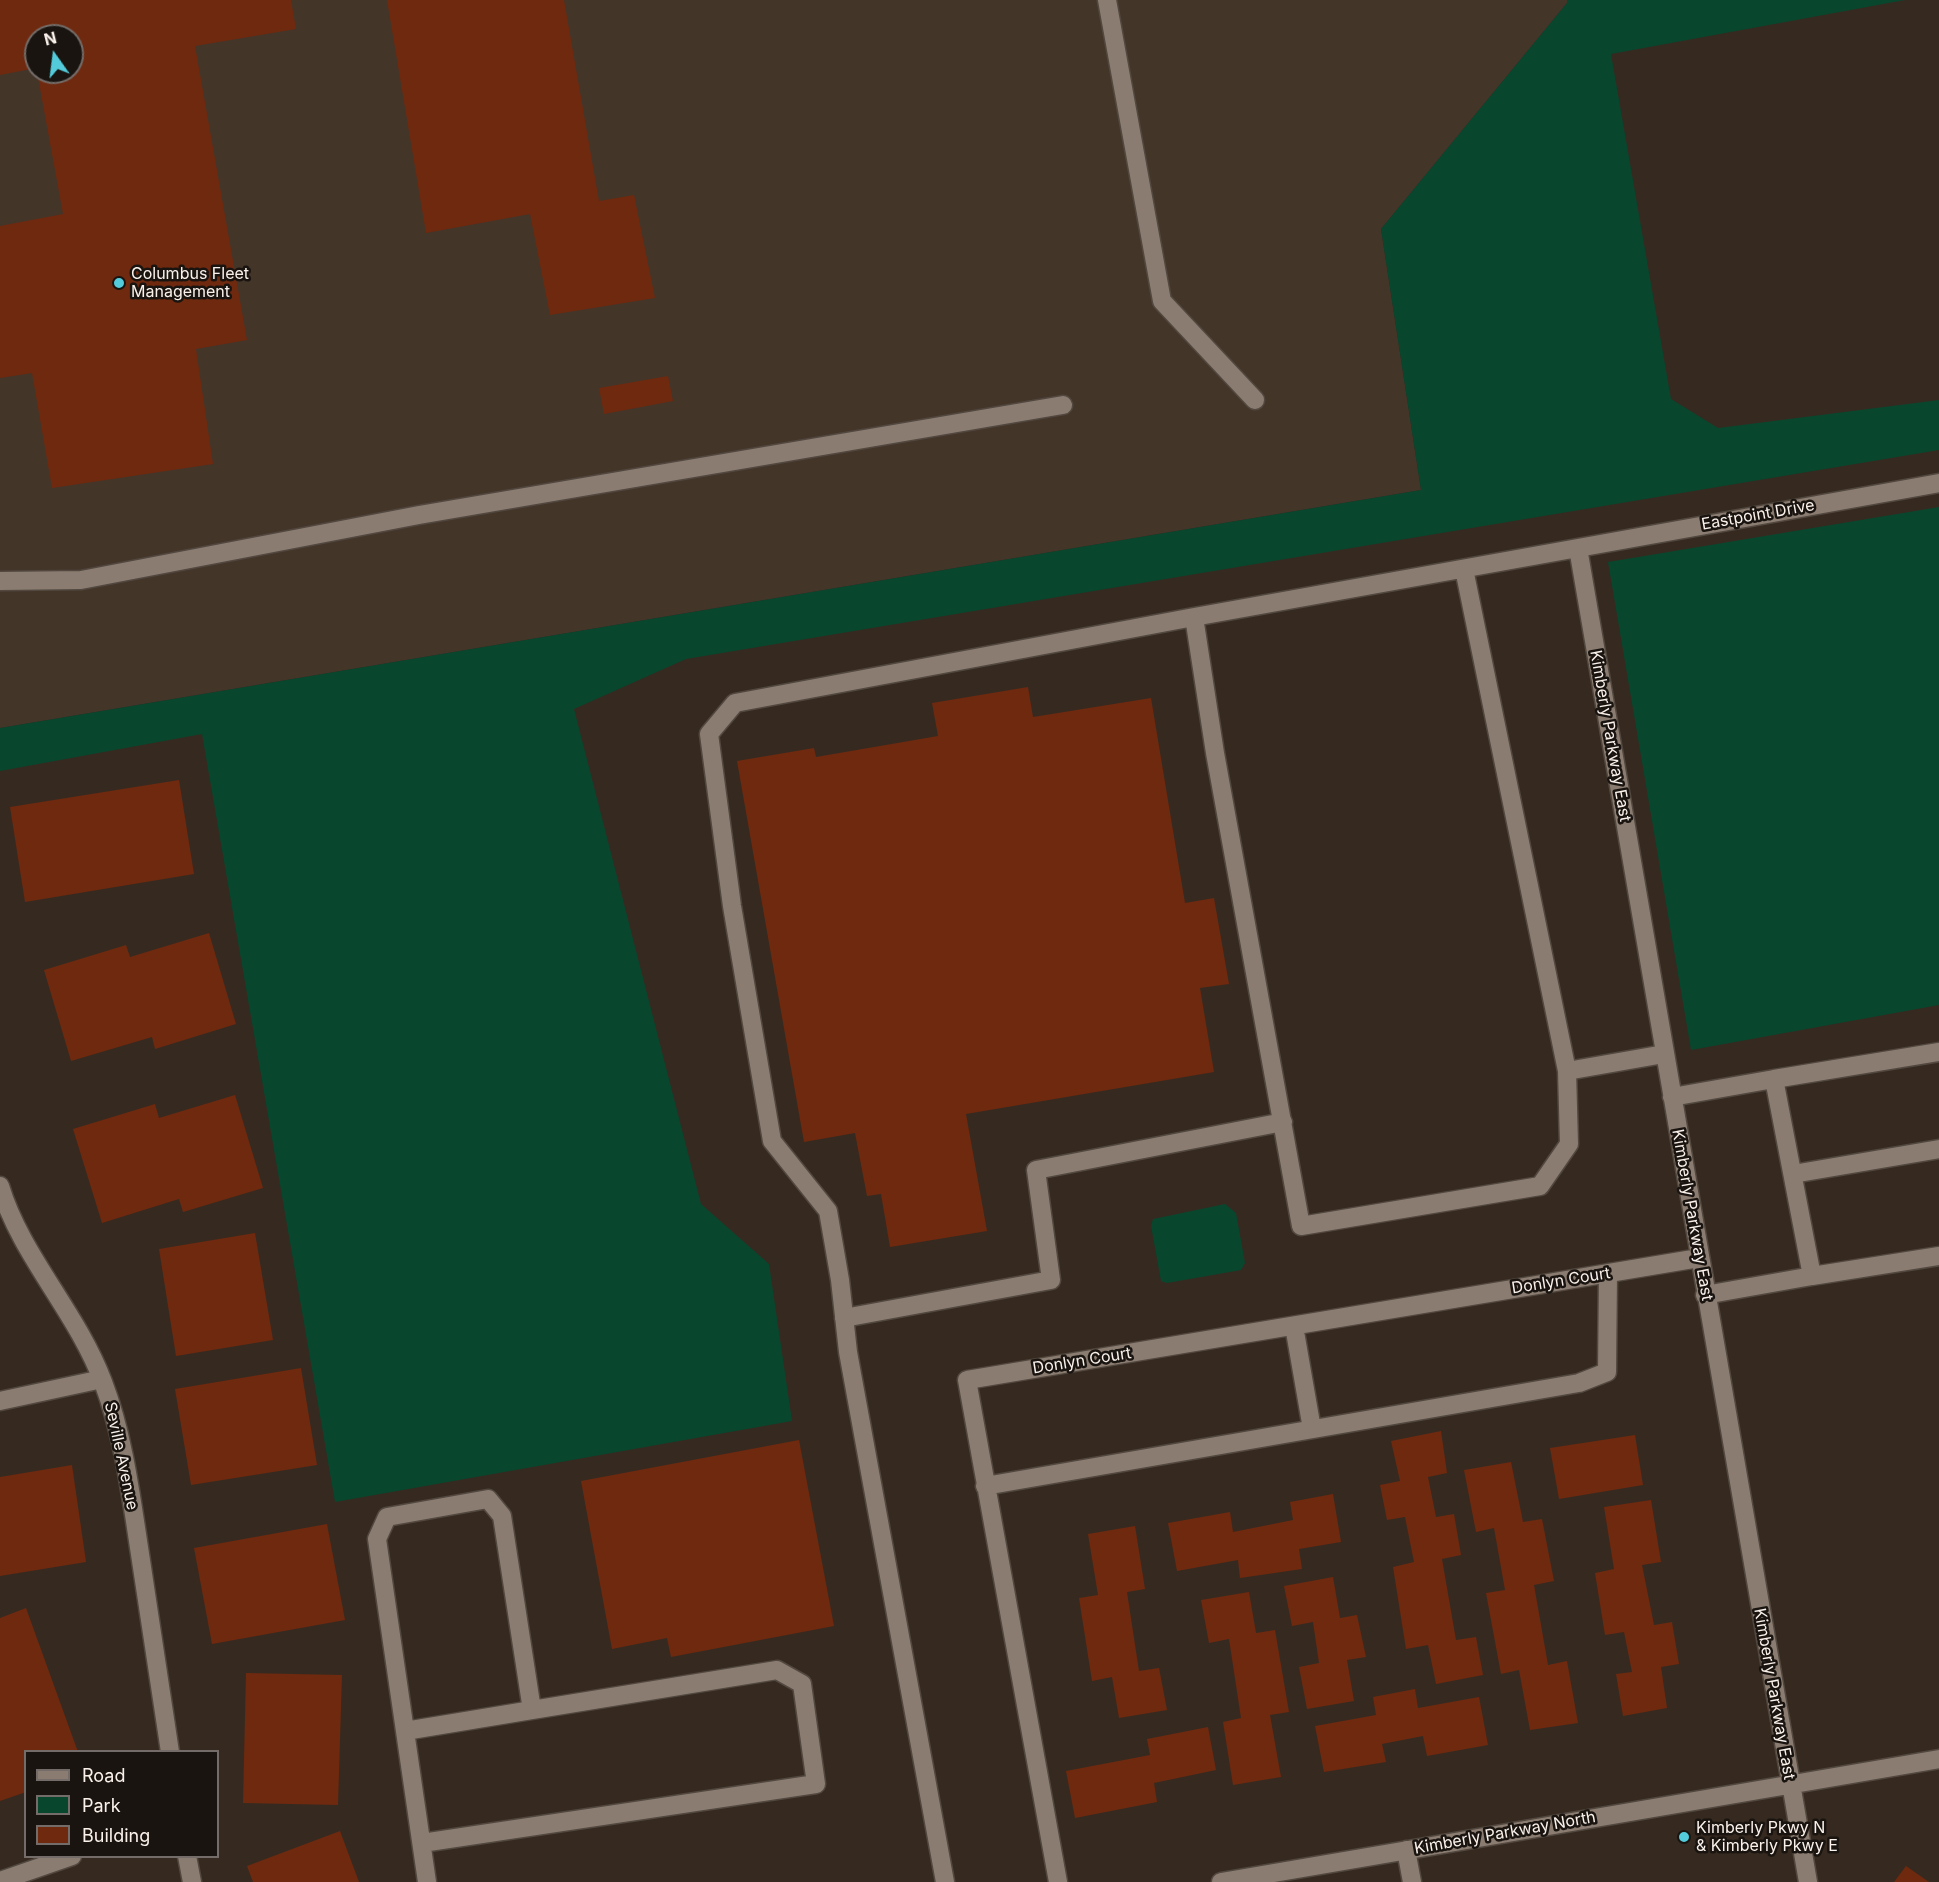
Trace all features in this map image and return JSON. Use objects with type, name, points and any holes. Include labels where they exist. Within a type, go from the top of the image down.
[{"type":"street","points":[[1107,0],[1162,301],[1255,400]]},
{"type":"street","points":[[0,581],[81,580],[419,515],[1063,405]]},
{"type":"street","name":"Eastpoint Drive","points":[[945,1882],[844,1318],[828,1211],[772,1141],[732,906],[709,734],[735,703],[1194,617],[1939,483]]},
{"type":"street","name":"Kimberly Parkway East","points":[[1578,548],[1789,1783],[1808,1882]]},
{"type":"street","points":[[1194,617],[1215,753],[1300,1226],[1540,1186],[1569,1144],[1567,1071],[1464,569]]},
{"type":"street","points":[[1672,1097],[1939,1052]]},
{"type":"street","points":[[1567,1071],[1664,1054]]},
{"type":"street","points":[[1774,1079],[1812,1276]]},
{"type":"street","points":[[844,1318],[1051,1280],[1036,1170],[1283,1122]]},
{"type":"street","points":[[1793,1174],[1939,1149]]},
{"type":"street","name":"Seville Avenue","points":[[0,1186],[8,1213],[69,1316],[102,1379],[116,1420],[126,1467],[170,1750]]},
{"type":"street","points":[[1705,1295],[1939,1256]]},
{"type":"street","name":"Donlyn Court","points":[[1058,1882],[967,1380],[1699,1258]]},
{"type":"street","points":[[985,1486],[1579,1383],[1607,1372],[1608,1273]]},
{"type":"street","points":[[1294,1326],[1312,1430]]},
{"type":"street","points":[[0,1401],[102,1379]]},
{"type":"street","points":[[427,1882],[377,1539],[387,1517],[488,1499],[502,1516],[532,1710]]},
{"type":"street","points":[[405,1731],[777,1670],[802,1684],[816,1784],[422,1843]]},
{"type":"street","name":"Kimberly Parkway North","points":[[1221,1882],[1939,1759]]},
{"type":"street","points":[[1406,1850],[1412,1882]]},
{"type":"street","points":[[0,1881],[69,1858]]},
{"type":"street","points":[[187,1858],[192,1882]]},
{"type":"shaded area","points":[[0,0],[1567,0],[1567,3],[1381,229],[1421,490],[0,728]]},
{"type":"green space","points":[[1567,0],[1905,0],[1611,54],[1671,399],[1718,428],[1939,400],[1939,450],[686,659],[574,709],[701,1204],[769,1264],[792,1421],[335,1502],[202,734],[0,771],[0,728],[1421,490],[1381,229],[1567,3]]},
{"type":"green space","points":[[1939,507],[1939,1005],[1691,1050],[1608,562]]},
{"type":"green space","points":[[1225,1204],[1236,1213],[1245,1263],[1241,1270],[1167,1283],[1161,1281],[1151,1226],[1153,1219]]},
{"type":"building","name":"Columbus Fleet Management","points":[[0,0],[291,0],[296,29],[195,46],[247,340],[196,349],[213,464],[52,488],[32,373],[0,378],[0,226],[63,214],[39,84],[84,84],[84,24],[24,24],[24,70],[0,75]]},
{"type":"building","points":[[387,0],[564,0],[599,201],[634,195],[655,298],[550,315],[530,214],[426,233]]},
{"type":"building","points":[[668,376],[673,401],[604,414],[599,388]]},
{"type":"building","points":[[1028,687],[1033,717],[1151,698],[1185,903],[1214,898],[1229,984],[1200,988],[1214,1072],[966,1114],[987,1231],[890,1247],[881,1194],[867,1196],[855,1133],[804,1142],[737,761],[814,748],[816,757],[938,736],[932,703]]},
{"type":"building","points":[[179,780],[194,874],[25,902],[10,807]]},
{"type":"building","points":[[209,933],[236,1024],[155,1049],[152,1037],[71,1061],[44,970],[126,945],[130,957]]},
{"type":"building","points":[[235,1095],[263,1188],[183,1212],[179,1199],[102,1223],[73,1129],[155,1104],[159,1118]]},
{"type":"building","points":[[255,1233],[273,1340],[176,1356],[159,1249]]},
{"type":"building","points":[[301,1368],[317,1465],[191,1485],[175,1389]]},
{"type":"building","points":[[1441,1431],[1447,1473],[1428,1477],[1436,1517],[1454,1514],[1461,1555],[1442,1559],[1456,1640],[1476,1637],[1483,1675],[1436,1684],[1428,1645],[1406,1649],[1393,1567],[1414,1562],[1405,1517],[1387,1520],[1380,1485],[1400,1481],[1391,1441]]},
{"type":"building","points":[[1635,1435],[1643,1485],[1559,1499],[1550,1448]]},
{"type":"building","points":[[799,1440],[834,1626],[671,1657],[667,1638],[612,1649],[581,1481]]},
{"type":"building","points":[[1511,1462],[1523,1522],[1542,1519],[1554,1581],[1534,1585],[1548,1665],[1567,1661],[1578,1723],[1530,1730],[1519,1670],[1501,1674],[1486,1593],[1505,1590],[1494,1528],[1476,1532],[1464,1470]]},
{"type":"building","points":[[72,1465],[86,1562],[0,1576],[0,1477]]},
{"type":"building","points":[[1333,1494],[1341,1542],[1299,1549],[1302,1569],[1240,1578],[1238,1560],[1177,1571],[1168,1523],[1230,1512],[1233,1532],[1293,1520],[1290,1502]]},
{"type":"building","points":[[1651,1500],[1661,1562],[1642,1565],[1654,1625],[1672,1622],[1679,1664],[1661,1667],[1667,1708],[1623,1716],[1616,1674],[1632,1672],[1624,1632],[1605,1635],[1595,1573],[1614,1569],[1604,1507]]},
{"type":"building","points":[[327,1524],[345,1620],[212,1644],[194,1548]]},
{"type":"building","points":[[1135,1526],[1145,1589],[1127,1592],[1139,1671],[1159,1668],[1167,1710],[1119,1718],[1112,1677],[1092,1681],[1079,1598],[1098,1595],[1088,1534]]},
{"type":"building","points":[[1333,1577],[1340,1618],[1357,1615],[1366,1657],[1347,1660],[1354,1701],[1307,1709],[1299,1667],[1319,1663],[1313,1622],[1292,1626],[1284,1586]]},
{"type":"building","points":[[1249,1592],[1256,1633],[1275,1630],[1289,1712],[1270,1715],[1281,1777],[1233,1785],[1223,1722],[1241,1718],[1229,1639],[1209,1643],[1201,1600]]},
{"type":"building","points":[[26,1608],[77,1750],[24,1750],[24,1793],[0,1801],[0,1618]]},
{"type":"building","points":[[246,1673],[342,1675],[338,1805],[243,1803]]},
{"type":"building","points":[[1415,1689],[1418,1708],[1479,1697],[1488,1745],[1427,1756],[1423,1736],[1382,1744],[1386,1762],[1324,1772],[1315,1726],[1376,1715],[1373,1697]]},
{"type":"building","points":[[1208,1727],[1216,1770],[1154,1783],[1157,1802],[1075,1818],[1066,1771],[1150,1755],[1147,1739]]},
{"type":"building","points":[[340,1831],[359,1882],[253,1882],[247,1866]]},
{"type":"building","points":[[1906,1866],[1929,1882],[1894,1882]]},
{"type":"place","name":"Columbus Fleet Management","points":[[119,283]]},
{"type":"place","name":"Kimberly Pkwy N & Kimberly Pkwy E","points":[[1684,1837]]}]
